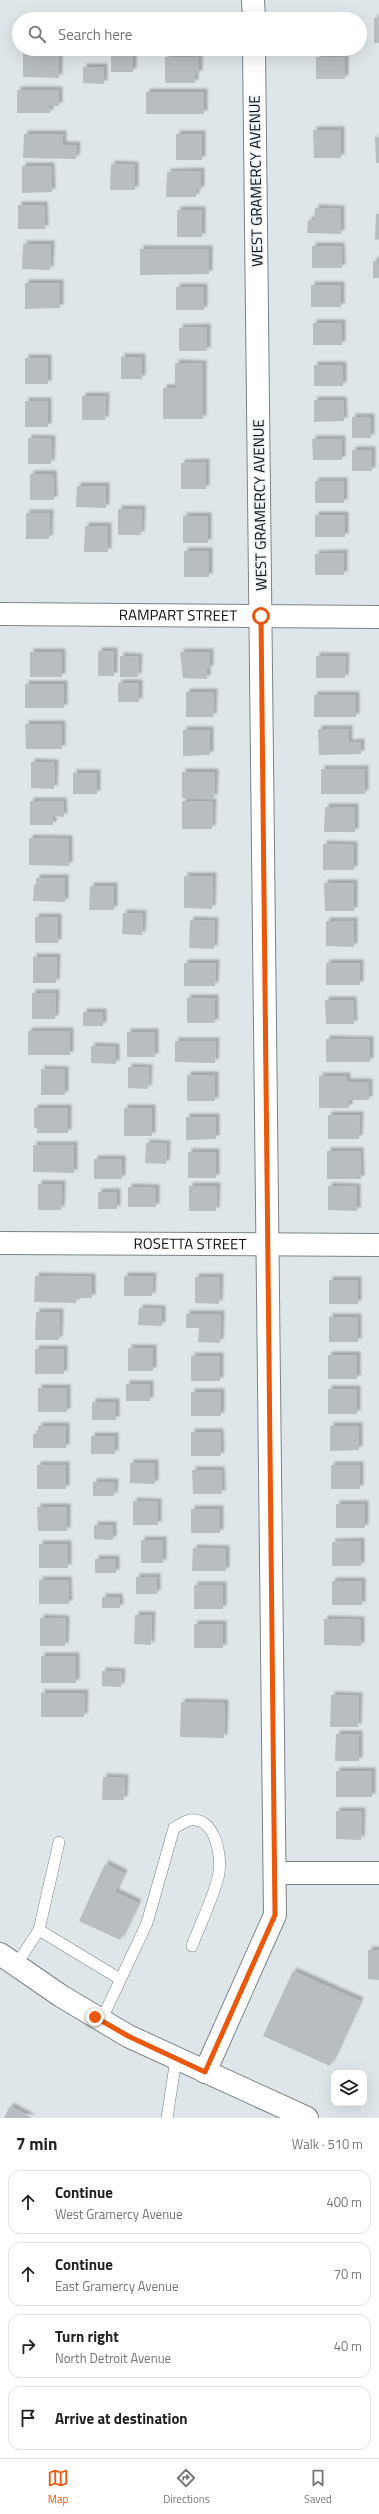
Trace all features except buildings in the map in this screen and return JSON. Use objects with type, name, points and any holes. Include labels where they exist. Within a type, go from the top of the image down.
[{"type":"street","points":[[253,0],[254,12]]},
{"type":"street","name":"WEST GRAMERCY AVENUE","points":[[205,2072],[275,1915],[276,1873],[254,56]]},
{"type":"street","name":"RAMPART STREET","points":[[0,614],[379,617]]},
{"type":"street","name":"ROSETTA STREET","points":[[0,1243],[379,1245]]},
{"type":"street","points":[[276,1873],[379,1873]]},
{"type":"street","points":[[8,1959],[128,2036],[307,2118]]},
{"type":"lane","points":[[101,2020],[147,1923],[174,1828],[190,1820],[202,1822],[214,1833],[218,1849],[219,1873],[192,1946]]},
{"type":"lane","points":[[8,1959],[39,1930],[59,1842]]},
{"type":"lane","points":[[39,1930],[120,1980]]},
{"type":"lane","points":[[166,2118],[176,2059]]},
{"type":"route","points":[[95,2017],[128,2036],[205,2072],[275,1915],[276,1873],[261,616]]}]
